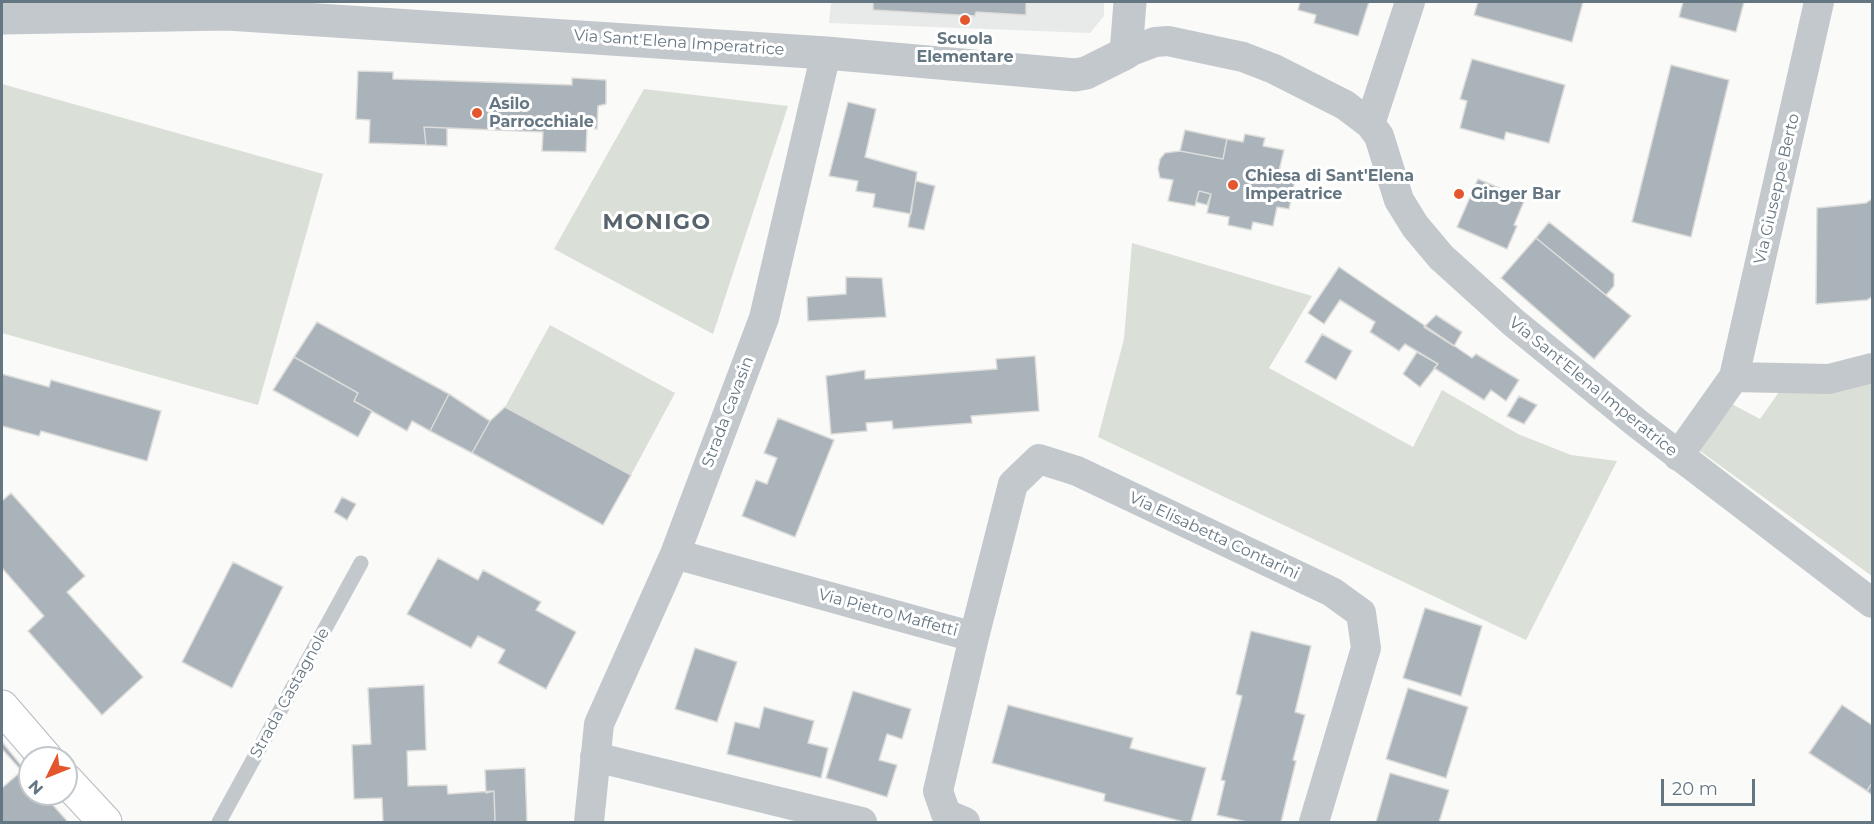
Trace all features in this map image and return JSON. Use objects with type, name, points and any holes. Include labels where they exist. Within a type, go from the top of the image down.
[{"type":"main road","points":[[2,707],[36,746]]},
{"type":"main road","points":[[78,793],[105,822]]},
{"type":"street","points":[[1126,53],[1130,2]]},
{"type":"street","points":[[1370,124],[1410,2]]},
{"type":"street","name":"Via Giuseppe Berto","points":[[1678,456],[1734,377],[1820,2]]},
{"type":"street","name":"Via Sant'Elena Imperatrice","points":[[2,18],[58,9],[226,8],[826,53],[1075,75],[1086,73],[1126,53],[1155,42],[1168,41],[1243,57],[1274,69],[1345,105],[1370,124],[1378,136],[1399,200],[1415,226],[1441,257],[1514,323],[1678,456],[1872,603]]},
{"type":"street","name":"Strada Cavasin","points":[[589,822],[598,724],[675,554],[764,318],[826,53]]},
{"type":"street","points":[[1734,377],[1830,379],[1872,368]]},
{"type":"street","name":"Via Elisabetta Contarini","points":[[974,637],[1013,484],[1039,459],[1077,471],[1332,592],[1361,613],[1366,648],[1314,822]]},
{"type":"street","name":"Via Pietro Maffetti","points":[[675,554],[974,637],[938,792],[946,813],[965,822]]},
{"type":"street","points":[[595,758],[862,822]]},
{"type":"lane","name":"Strada Castagnole","points":[[219,822],[362,563]]},
{"type":"shaded area","name":"Scuola Elementare","points":[[831,2],[1104,2],[1104,16],[1090,33],[829,23]]},
{"type":"shaded area","points":[[2,84],[323,174],[258,405],[2,333]]},
{"type":"shaded area","points":[[644,89],[788,106],[713,334],[554,249]]},
{"type":"shaded area","points":[[1132,243],[1312,296],[1269,368],[1413,447],[1442,390],[1518,434],[1571,455],[1617,461],[1526,640],[1098,437],[1124,339]]},
{"type":"shaded area","points":[[550,325],[675,393],[631,475],[505,407]]},
{"type":"shaded area","points":[[1872,381],[1872,576],[1700,451],[1730,403],[1760,419],[1779,392]]},
{"type":"building","points":[[873,2],[1026,2],[1026,15],[976,12],[975,16],[873,10]]},
{"type":"building","points":[[1300,2],[1369,2],[1358,36],[1314,23],[1316,15],[1298,10]]},
{"type":"building","points":[[1478,2],[1583,2],[1572,42],[1474,15]]},
{"type":"building","points":[[1683,2],[1744,2],[1736,32],[1679,17]]},
{"type":"building","points":[[1472,59],[1565,85],[1549,143],[1506,132],[1504,140],[1460,128],[1467,101],[1460,99]]},
{"type":"building","points":[[1671,65],[1729,80],[1691,237],[1632,222]]},
{"type":"building","name":"Asilo Parrocchiale","points":[[358,71],[393,72],[393,79],[572,85],[572,78],[606,80],[606,104],[598,106],[597,129],[587,128],[586,152],[542,151],[543,132],[424,127],[426,145],[369,143],[370,120],[356,119]]},
{"type":"building","points":[[848,102],[876,109],[865,157],[917,172],[911,214],[873,207],[875,194],[856,191],[858,181],[829,176]]},
{"type":"building","points":[[424,127],[447,128],[447,146],[426,145]]},
{"type":"building","points":[[1185,130],[1227,139],[1223,159],[1180,151]]},
{"type":"building","name":"Chiesa di Sant'Elena Imperatrice","points":[[1245,134],[1265,138],[1263,146],[1284,150],[1279,171],[1296,175],[1289,209],[1277,207],[1273,226],[1253,222],[1251,230],[1228,225],[1229,217],[1207,213],[1211,194],[1199,191],[1195,206],[1168,201],[1173,180],[1160,178],[1158,169],[1160,159],[1165,153],[1180,151],[1223,159],[1227,139],[1243,142]]},
{"type":"building","points":[[1478,179],[1525,199],[1507,249],[1457,227]]},
{"type":"building","points":[[916,181],[935,186],[924,230],[908,227]]},
{"type":"building","points":[[1199,191],[1211,194],[1207,205],[1196,202]]},
{"type":"building","points":[[1872,199],[1872,297],[1867,300],[1816,304],[1817,208],[1866,203]]},
{"type":"building","points":[[1549,222],[1614,274],[1614,286],[1606,295],[1536,238]]},
{"type":"building","points":[[1536,238],[1631,316],[1594,359],[1501,278]]},
{"type":"building","points":[[1339,267],[1472,358],[1476,354],[1519,380],[1506,401],[1491,390],[1484,400],[1434,368],[1438,364],[1405,344],[1399,351],[1370,332],[1375,322],[1340,300],[1324,324],[1308,313]]},
{"type":"building","points":[[846,277],[882,278],[886,317],[808,321],[807,297],[846,294]]},
{"type":"building","points":[[1436,315],[1462,332],[1454,346],[1424,327]]},
{"type":"building","points":[[317,322],[449,394],[430,431],[412,421],[407,431],[354,401],[358,393],[294,357]]},
{"type":"building","points":[[1322,334],[1352,351],[1336,380],[1305,362]]},
{"type":"building","points":[[1417,352],[1438,364],[1420,387],[1403,374]]},
{"type":"building","points":[[1035,356],[1039,411],[971,416],[972,423],[893,429],[892,421],[866,423],[867,431],[831,434],[826,376],[865,370],[865,379],[997,369],[996,359]]},
{"type":"building","points":[[294,357],[358,393],[354,401],[372,411],[358,437],[273,390]]},
{"type":"building","points":[[2,374],[49,387],[51,380],[161,411],[147,461],[41,431],[39,436],[2,426]]},
{"type":"building","points":[[449,394],[490,421],[472,453],[430,431]]},
{"type":"building","points":[[1519,396],[1537,405],[1524,424],[1507,416]]},
{"type":"building","points":[[505,407],[631,475],[603,525],[472,453],[490,421]]},
{"type":"building","points":[[778,418],[834,440],[795,537],[742,516],[756,480],[767,484],[777,458],[764,453]]},
{"type":"building","points":[[11,493],[85,576],[67,592],[143,677],[102,715],[28,631],[44,616],[2,568],[2,501]]},
{"type":"building","points":[[342,497],[356,504],[347,520],[334,512]]},
{"type":"building","points":[[438,558],[478,580],[483,570],[541,602],[536,610],[576,632],[546,689],[498,663],[505,650],[478,636],[471,648],[407,614]]},
{"type":"building","points":[[233,562],[283,587],[232,688],[182,662]]},
{"type":"building","points":[[1425,608],[1482,626],[1461,696],[1403,678]]},
{"type":"building","points":[[1251,631],[1311,646],[1295,712],[1305,715],[1293,760],[1296,761],[1281,822],[1247,822],[1217,815],[1225,781],[1221,780],[1242,696],[1236,694]]},
{"type":"building","points":[[695,648],[737,662],[717,722],[675,709]]},
{"type":"building","points":[[424,685],[426,750],[407,751],[408,786],[447,785],[448,794],[494,791],[495,822],[383,822],[382,798],[354,799],[352,745],[371,744],[368,688]]},
{"type":"building","points":[[1408,688],[1468,707],[1446,778],[1386,759]]},
{"type":"building","points":[[853,691],[911,709],[902,739],[887,734],[879,760],[897,765],[887,797],[826,778]]},
{"type":"building","points":[[1008,705],[1133,738],[1130,748],[1206,768],[1191,822],[1104,801],[1105,794],[992,763]]},
{"type":"building","points":[[1842,705],[1872,725],[1872,783],[1867,791],[1809,753]]},
{"type":"building","points":[[764,707],[814,721],[808,743],[828,748],[821,778],[727,754],[735,722],[759,728]]},
{"type":"building","points":[[2,742],[18,762],[18,774],[2,788]]},
{"type":"building","points":[[2,749],[18,767],[18,806],[54,806],[68,822],[2,822]]},
{"type":"building","points":[[525,768],[527,822],[495,822],[494,791],[486,793],[485,770]]},
{"type":"building","points":[[1390,773],[1449,790],[1439,822],[1376,822]]},
{"type":"building","points":[[1872,783],[1872,795],[1867,791]]},
{"type":"place","name":"Scuola Elementare","points":[[965,20]]},
{"type":"place","name":"Asilo Parrocchiale","points":[[477,113]]},
{"type":"place","name":"Chiesa di Sant'Elena Imperatrice","points":[[1233,185]]},
{"type":"place","name":"Ginger Bar","points":[[1459,194]]},
{"type":"district","name":"MONIGO","points":[[657,223]]}]
